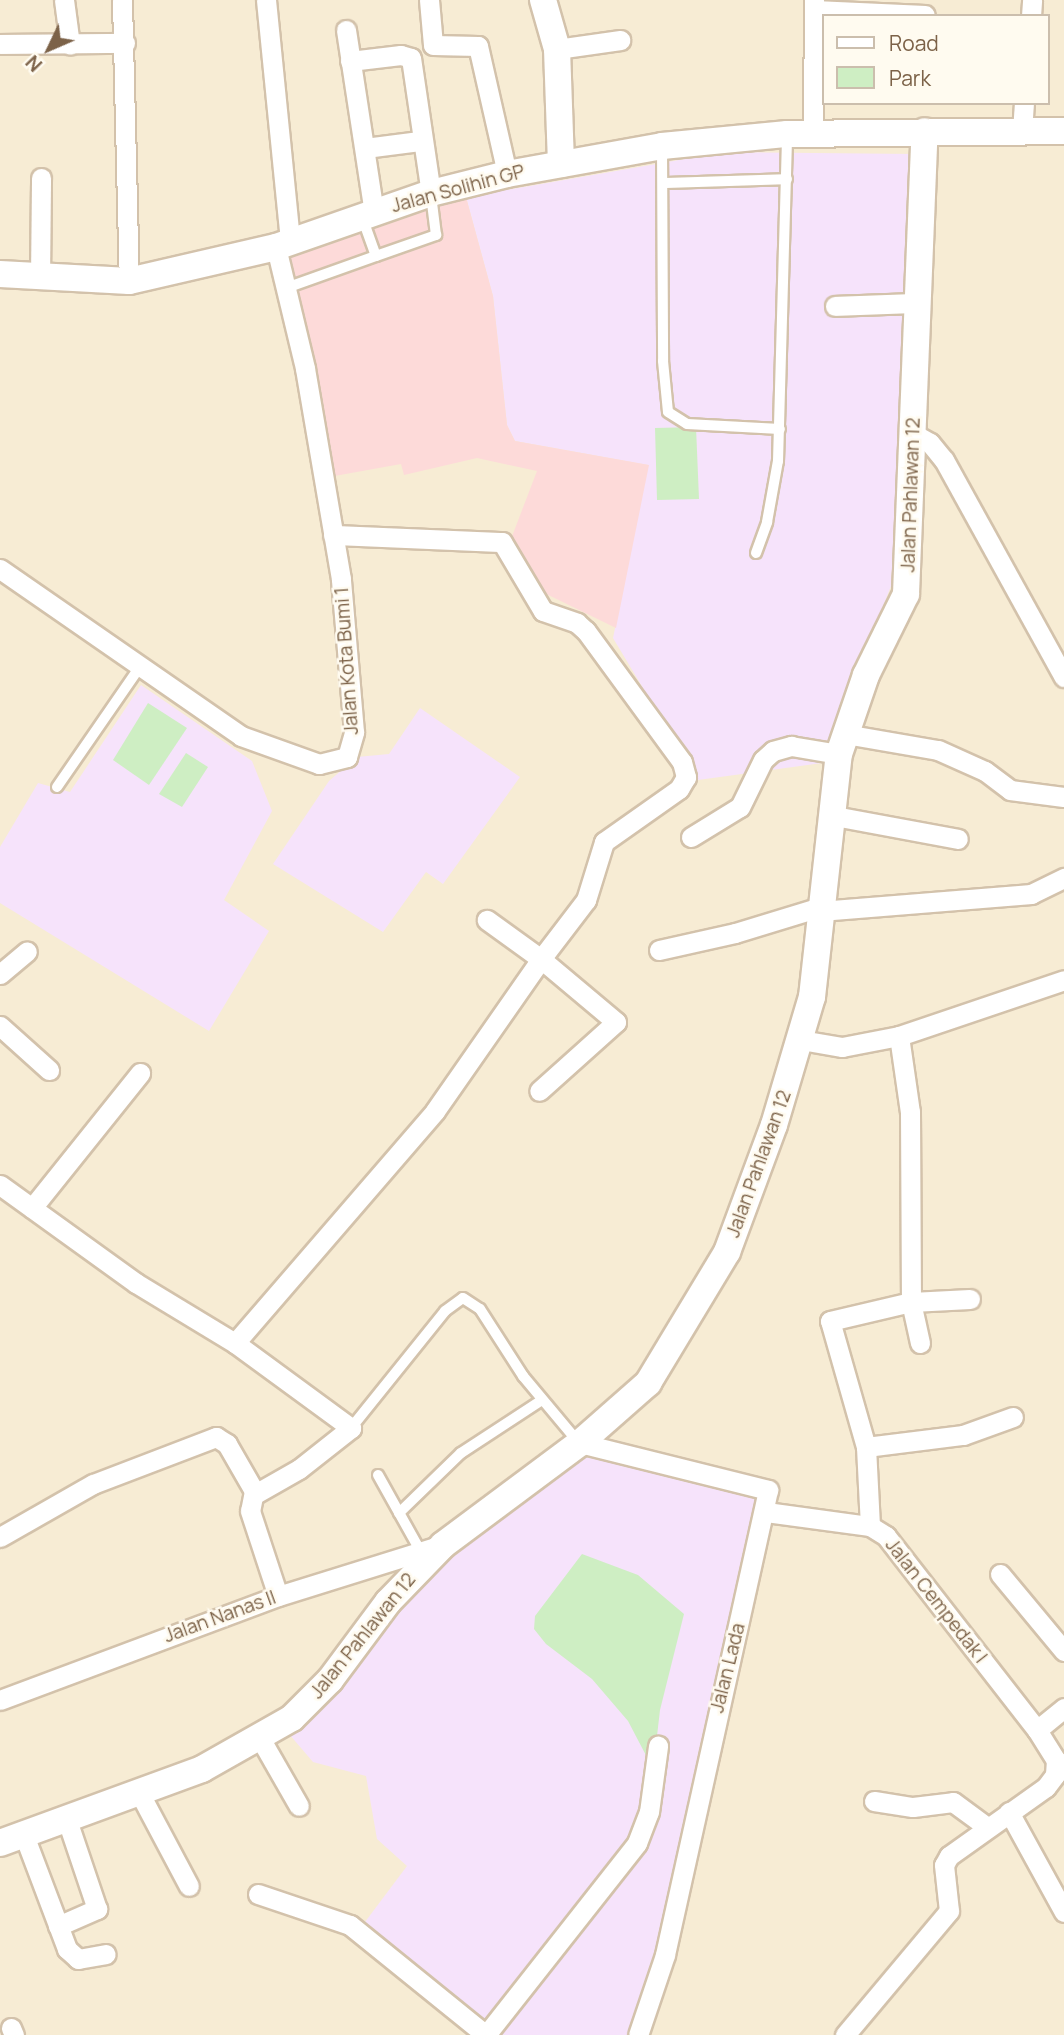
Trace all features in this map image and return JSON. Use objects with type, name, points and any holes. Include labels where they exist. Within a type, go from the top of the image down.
[{"type":"main road","points":[[543,0],[557,48],[561,164]]},
{"type":"main road","name":"Jalan Pahlawan 12","points":[[12,1839],[202,1769],[260,1738],[312,1700],[432,1548],[579,1443],[648,1382],[727,1252],[749,1200],[801,1040],[817,958],[830,815],[842,744],[866,675],[906,594],[925,131]]},
{"type":"main road","name":"Jalan Solihin GP","points":[[0,274],[129,281],[283,244],[431,193],[507,174],[662,146],[800,134],[1064,131]]},
{"type":"street","points":[[64,0],[70,45]]},
{"type":"street","points":[[122,0],[129,281]]},
{"type":"street","name":"Jalan Kota Bumi 1","points":[[0,569],[138,668],[241,736],[319,764],[340,762],[352,748],[354,732],[333,535],[305,368],[286,288],[266,0]]},
{"type":"street","points":[[430,0],[433,45],[478,46],[507,174]]},
{"type":"street","points":[[800,134],[814,5],[914,14]]},
{"type":"street","points":[[346,30],[365,148],[368,214]]},
{"type":"street","points":[[557,48],[620,40]]},
{"type":"street","points":[[0,44],[125,43]]},
{"type":"street","points":[[351,61],[408,55],[420,141],[431,193]]},
{"type":"street","points":[[1022,131],[1024,105]]},
{"type":"street","points":[[365,148],[420,141]]},
{"type":"street","points":[[40,278],[41,178]]},
{"type":"street","points":[[835,306],[918,303]]},
{"type":"street","points":[[914,435],[930,443],[944,460],[1064,677]]},
{"type":"street","points":[[235,1343],[435,1111],[541,959],[586,900],[604,842],[679,789],[686,777],[682,762],[586,631],[576,622],[543,611],[502,542],[333,535]]},
{"type":"street","points":[[691,837],[740,807],[763,760],[773,751],[791,746],[842,744],[938,750],[985,771],[1010,790],[1064,797]]},
{"type":"street","points":[[830,815],[958,838]]},
{"type":"street","points":[[659,950],[735,933],[820,909],[1031,894],[1064,878]]},
{"type":"street","points":[[487,920],[541,959],[616,1022],[538,1091]]},
{"type":"street","points":[[0,974],[27,951]]},
{"type":"street","points":[[801,1040],[842,1046],[899,1036],[1064,980]]},
{"type":"street","points":[[0,1026],[49,1070]]},
{"type":"street","points":[[899,1036],[910,1112],[911,1302],[920,1343]]},
{"type":"street","points":[[32,1208],[140,1073]]},
{"type":"street","points":[[0,1185],[135,1283],[235,1343],[351,1428],[299,1469],[255,1494],[250,1511],[278,1596]]},
{"type":"street","points":[[870,1526],[866,1447],[830,1321],[911,1302],[970,1299]]},
{"type":"street","points":[[866,1447],[963,1435],[1013,1417]]},
{"type":"street","points":[[0,1537],[93,1484],[210,1438],[227,1444],[255,1494]]},
{"type":"street","points":[[579,1443],[765,1487],[766,1513]]},
{"type":"street","name":"Jalan Cempedak I","points":[[766,1513],[870,1526],[886,1536],[1037,1730],[1056,1760],[1055,1775],[1046,1787],[987,1827],[945,1860],[950,1893],[944,1919],[854,2032]]},
{"type":"street","name":"Jalan Lada","points":[[638,2035],[665,1955],[702,1777],[766,1513]]},
{"type":"street","name":"Jalan Nanas II","points":[[0,1699],[278,1596],[432,1548]]},
{"type":"street","points":[[1000,1574],[1064,1651]]},
{"type":"street","points":[[1037,1730],[1064,1709]]},
{"type":"street","points":[[260,1738],[299,1806]]},
{"type":"street","points":[[258,1894],[350,1925],[486,2035],[637,1843],[649,1812],[658,1746]]},
{"type":"street","points":[[139,1794],[189,1886]]},
{"type":"street","points":[[874,1801],[913,1807],[953,1802],[987,1827]]},
{"type":"street","points":[[1009,1812],[1064,1912]]},
{"type":"street","points":[[58,1926],[97,1909],[67,1819]]},
{"type":"street","points":[[12,1839],[74,1957],[106,1954]]},
{"type":"lane","points":[[756,553],[772,502],[780,429],[787,179],[800,134]]},
{"type":"lane","points":[[662,146],[663,361],[668,412],[687,424],[780,429]]},
{"type":"lane","points":[[663,183],[787,179]]},
{"type":"lane","points":[[286,288],[436,235],[431,193]]},
{"type":"lane","points":[[368,214],[376,256]]},
{"type":"lane","points":[[57,787],[138,668]]},
{"type":"lane","points":[[351,1428],[445,1311],[463,1298],[480,1309],[542,1400],[579,1443]]},
{"type":"lane","points":[[399,1513],[461,1453],[542,1400]]},
{"type":"lane","points":[[378,1475],[399,1513],[432,1548]]},
{"type":"shaded area","points":[[0,0],[1064,0],[1064,2035],[0,2035]]},
{"type":"shaded area","points":[[725,152],[916,154],[891,586],[822,763],[698,780],[613,638],[648,465],[515,441],[507,425],[493,296],[466,197]]},
{"type":"shaded area","points":[[466,197],[493,296],[507,425],[515,441],[649,465],[616,628],[534,588],[511,539],[537,471],[477,458],[404,475],[401,464],[329,477],[284,260]]},
{"type":"shaded area","points":[[141,685],[252,761],[272,811],[224,900],[269,931],[209,1031],[0,903],[0,847],[38,783],[70,792]]},
{"type":"shaded area","points":[[420,708],[520,777],[443,884],[426,872],[383,932],[273,864],[329,781],[357,757],[389,754]]},
{"type":"shaded area","points":[[579,1450],[767,1489],[674,1880],[632,2035],[489,2035],[359,1930],[407,1866],[377,1839],[366,1776],[313,1762],[289,1734],[424,1567]]},
{"type":"green space","points":[[696,427],[699,499],[657,500],[655,428]]},
{"type":"green space","points":[[148,703],[187,728],[149,785],[113,760]]},
{"type":"green space","points":[[186,753],[208,767],[182,807],[159,794]]},
{"type":"green space","points":[[582,1554],[638,1575],[684,1614],[660,1710],[654,1762],[650,1763],[628,1721],[592,1679],[546,1644],[534,1629],[535,1616]]}]
